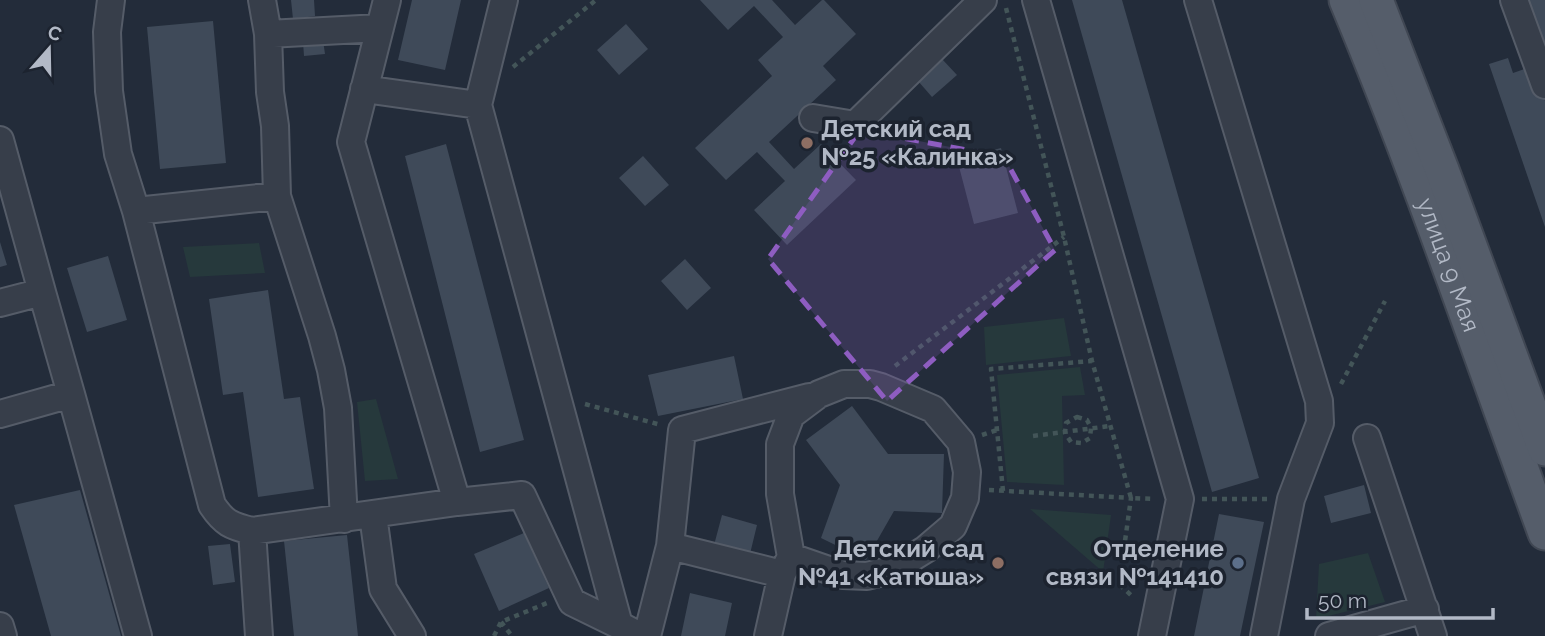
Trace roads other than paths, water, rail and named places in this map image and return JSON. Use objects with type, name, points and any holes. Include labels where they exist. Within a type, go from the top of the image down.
[{"type":"main road","name":"улица 9 Мая","points":[[1346,0],[1398,133],[1545,533]]},
{"type":"main road","name":"улица 9 Мая","points":[[1376,0],[1545,449]]},
{"type":"lane","points":[[111,0],[107,32],[108,91],[118,154],[136,211],[212,505],[222,519],[252,531],[522,495],[572,602],[630,630]]},
{"type":"lane","points":[[262,0],[268,34],[277,196],[331,370],[338,408],[344,519]]},
{"type":"lane","points":[[387,0],[351,142],[457,502]]},
{"type":"lane","points":[[504,0],[480,98],[557,396],[630,630]]},
{"type":"lane","points":[[813,118],[855,125],[983,0]]},
{"type":"lane","points":[[1036,0],[1180,499],[1154,626]]},
{"type":"lane","points":[[1198,0],[1319,401],[1320,423],[1291,499],[1264,636]]},
{"type":"lane","points":[[1514,0],[1545,85]]},
{"type":"lane","points":[[268,34],[380,28]]},
{"type":"lane","points":[[364,89],[480,98]]},
{"type":"lane","points":[[0,140],[138,636]]},
{"type":"lane","points":[[136,211],[277,196]]},
{"type":"lane","points":[[0,303],[42,292]]},
{"type":"lane","points":[[647,636],[670,546],[682,430],[820,394],[844,384],[870,384],[933,409],[961,442],[967,472],[966,488],[965,498],[953,526],[926,550],[892,570],[867,576],[843,575],[670,546]]},
{"type":"lane","points":[[0,414],[71,394]]},
{"type":"lane","points":[[768,636],[786,566],[780,494],[780,444],[791,415],[820,394]]},
{"type":"lane","points":[[1367,438],[1433,636]]},
{"type":"lane","points":[[373,515],[383,589],[412,636]]},
{"type":"lane","points":[[252,531],[259,636]]},
{"type":"lane","points":[[1329,636],[1425,609]]},
{"type":"lane","points":[[0,626],[3,636]]},
{"type":"place","name":"Детский сад №25 «Калинка»","points":[[807,143]]},
{"type":"place","name":"Детский сад №41 «Катюша»","points":[[998,563]]},
{"type":"place","name":"Отделение связи №141410","points":[[1238,563]]}]
